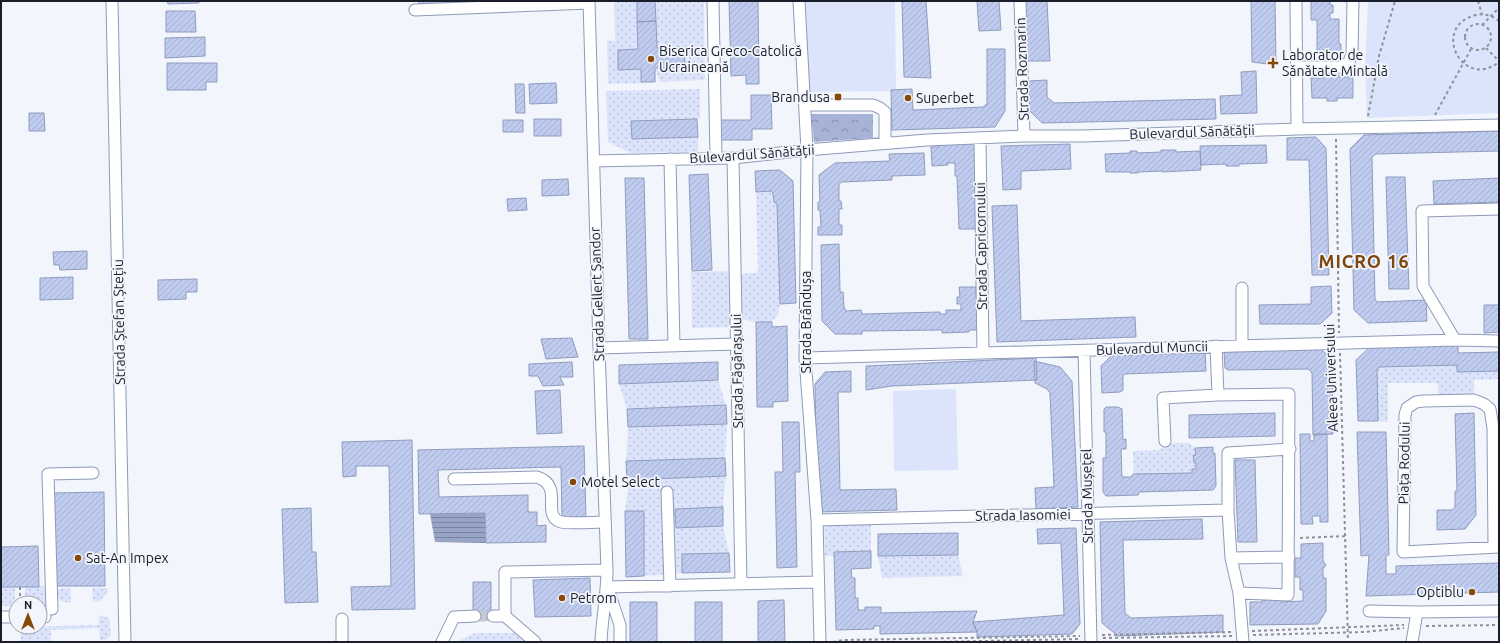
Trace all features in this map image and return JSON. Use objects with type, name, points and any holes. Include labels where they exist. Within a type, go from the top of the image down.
[{"type":"street","name":"Strada Ștefan Ștețiu","points":[[112,1],[125,642]]},
{"type":"street","points":[[713,1],[716,158]]},
{"type":"street","name":"Strada Brândușa","points":[[799,1],[807,150],[805,358],[817,520],[820,642]]},
{"type":"street","name":"Strada Rozmarin","points":[[1020,1],[1024,136]]},
{"type":"street","points":[[1296,1],[1297,129]]},
{"type":"street","points":[[1296,67],[1342,66],[1349,62],[1352,53],[1353,1]]},
{"type":"street","points":[[415,10],[589,2]]},
{"type":"street","name":"Strada Gellert Șandor","points":[[589,2],[607,570],[607,587],[601,642]]},
{"type":"street","points":[[805,105],[873,105],[880,108],[885,112],[885,144]]},
{"type":"street","name":"Bulevardul Sănătății","points":[[594,161],[733,158],[927,140],[1024,136],[1083,136],[1297,129],[1499,125]]},
{"type":"street","name":"Strada Capricornului","points":[[980,139],[983,353]]},
{"type":"street","name":"Strada Făgărașului","points":[[733,158],[741,584]]},
{"type":"street","points":[[670,159],[674,346]]},
{"type":"street","points":[[1455,340],[1423,286],[1422,212],[1499,209]]},
{"type":"street","points":[[1242,288],[1242,346]]},
{"type":"street","name":"Bulevardul Muncii","points":[[805,358],[1455,340],[1499,341]]},
{"type":"street","points":[[599,348],[736,344]]},
{"type":"street","points":[[1216,346],[1218,395]]},
{"type":"street","name":"Strada Mușețel","points":[[1084,351],[1091,640]]},
{"type":"street","points":[[1165,441],[1163,398],[1218,395],[1289,394],[1290,449],[1288,595],[1239,594]]},
{"type":"street","name":"Piața Rodului","points":[[1474,400],[1484,404],[1490,409],[1493,428],[1496,547],[1403,552],[1405,415],[1407,408],[1416,402],[1474,400]]},
{"type":"street","points":[[1243,639],[1239,594],[1231,558],[1228,510],[1228,453],[1290,449]]},
{"type":"street","points":[[46,595],[48,474],[93,473]]},
{"type":"street","points":[[454,478],[537,477],[545,479],[550,484],[552,513],[556,520],[562,522],[605,522]]},
{"type":"street","points":[[667,492],[670,586]]},
{"type":"street","name":"Strada Iasomiei","points":[[817,520],[1228,510]]},
{"type":"street","points":[[1231,558],[1288,557]]},
{"type":"street","points":[[505,616],[505,572],[607,570]]},
{"type":"street","points":[[607,587],[818,582]]},
{"type":"street","name":"Strada Gellert Șandor","points":[[607,587],[620,625],[620,642]]},
{"type":"street","points":[[1369,611],[1499,611]]},
{"type":"street","points":[[1412,642],[1418,612]]},
{"type":"street","points":[[442,642],[454,617],[474,616]]},
{"type":"street","points":[[493,616],[505,616],[535,642]]},
{"type":"street","points":[[342,619],[342,642]]},
{"type":"path","points":[[1368,128],[1368,118],[1379,56],[1395,1]]},
{"type":"path","points":[[1478,1],[1482,14]]},
{"type":"path","points":[[1482,25],[1499,8]]},
{"type":"path","points":[[1486,48],[1499,62],[1486,69],[1469,67],[1463,63],[1456,54],[1453,46],[1453,37],[1456,29],[1462,21],[1470,16],[1482,14],[1491,16],[1499,21]]},
{"type":"path","points":[[1472,25],[1482,25],[1488,28],[1491,36],[1489,44],[1486,48],[1478,51],[1471,49],[1466,44],[1466,31],[1472,25]]},
{"type":"path","points":[[1442,115],[1434,115],[1471,49]]},
{"type":"path","name":"Aleea Universului","points":[[1336,128],[1339,343],[1348,642]]},
{"type":"path","points":[[1289,538],[1345,536]]},
{"type":"path","points":[[20,587],[20,595]]},
{"type":"path","points":[[937,642],[1243,639],[1348,633],[1415,627],[1499,624]]},
{"type":"shaded area","points":[[614,1],[637,1],[638,49],[618,50],[618,70],[641,69],[641,82],[645,83],[608,84],[607,41],[615,41]]},
{"type":"shaded area","points":[[655,1],[704,1],[705,80],[660,82],[655,68],[685,67],[684,47],[657,48]]},
{"type":"shaded area","points":[[804,1],[895,1],[896,91],[808,92]]},
{"type":"shaded area","points":[[1368,1],[1499,1],[1499,113],[1367,118],[1365,69]]},
{"type":"shaded area","points":[[700,89],[700,119],[631,121],[632,139],[698,137],[698,152],[631,153],[608,142],[606,91]]},
{"type":"shaded area","points":[[771,191],[773,193],[774,202],[777,204],[780,304],[778,314],[772,322],[756,322],[742,319],[741,274],[758,273],[756,192]]},
{"type":"shaded area","points":[[731,271],[732,327],[692,328],[691,272]]},
{"type":"shaded area","points":[[1457,365],[1458,372],[1499,371],[1499,379],[1474,380],[1474,400],[1439,400],[1438,383],[1388,383],[1388,422],[1378,421],[1377,370],[1379,367]]},
{"type":"shaded area","points":[[718,380],[726,405],[627,409],[619,384]]},
{"type":"shaded area","points":[[956,389],[958,470],[894,471],[893,391]]},
{"type":"shaded area","points":[[727,424],[725,458],[626,461],[628,427]]},
{"type":"shaded area","points":[[1171,443],[1189,443],[1195,448],[1196,455],[1193,455],[1194,463],[1196,463],[1196,469],[1192,473],[1134,474],[1133,451],[1159,450]]},
{"type":"shaded area","points":[[726,476],[723,507],[675,509],[676,527],[723,526],[729,553],[682,554],[682,573],[644,576],[644,511],[625,511],[629,480]]},
{"type":"shaded area","points":[[485,513],[486,543],[435,542],[430,514]]},
{"type":"shaded area","points":[[871,518],[871,551],[834,552],[834,556],[825,556],[824,519]]},
{"type":"shaded area","points":[[958,555],[963,576],[882,578],[878,556]]},
{"type":"shaded area","points":[[48,586],[48,595],[25,595],[25,587]]},
{"type":"shaded area","points":[[1,587],[15,587],[15,595],[8,595],[8,606],[1,606]]},
{"type":"shaded area","points":[[70,588],[71,603],[61,601],[56,595],[54,589]]},
{"type":"shaded area","points":[[92,588],[107,588],[108,592],[100,601],[93,602]]},
{"type":"shaded area","points":[[99,615],[109,618],[111,636],[105,640],[100,640],[99,628],[51,630],[51,642],[21,642],[21,635],[48,635],[48,626],[99,625]]},
{"type":"shaded area","points":[[475,633],[516,633],[527,642],[456,642]]},
{"type":"green space","points":[[811,114],[873,114],[873,138],[814,142]]},
{"type":"building","points":[[167,1],[199,1],[199,3],[168,4]]},
{"type":"building","points":[[419,1],[461,1],[461,7],[419,8]]},
{"type":"building","points":[[637,1],[655,1],[656,21],[637,22]]},
{"type":"building","points":[[729,1],[758,1],[759,84],[746,84],[746,75],[731,76]]},
{"type":"building","points":[[902,1],[926,1],[931,78],[904,77]]},
{"type":"building","points":[[977,1],[999,1],[1001,30],[979,31]]},
{"type":"building","points":[[1025,1],[1047,1],[1050,61],[1027,61]]},
{"type":"building","points":[[1251,1],[1275,1],[1276,65],[1252,62]]},
{"type":"building","points":[[1311,1],[1330,1],[1330,5],[1333,5],[1333,13],[1330,13],[1330,19],[1339,19],[1339,44],[1341,44],[1341,54],[1317,54],[1317,20],[1311,20]]},
{"type":"building","points":[[166,11],[195,11],[196,32],[166,32]]},
{"type":"building","name":"Biserica Greco-Catolică Ucraineană","points":[[656,21],[657,48],[684,47],[685,67],[655,68],[655,82],[641,82],[641,69],[618,70],[618,50],[638,49],[637,22]]},
{"type":"building","points":[[205,37],[205,56],[165,58],[165,38]]},
{"type":"building","points":[[987,49],[1005,49],[1005,111],[995,127],[892,130],[891,90],[912,89],[913,110],[983,107],[987,104]]},
{"type":"building","points":[[167,63],[217,63],[217,82],[206,82],[206,90],[167,90]]},
{"type":"building","points":[[1256,71],[1257,113],[1221,114],[1220,96],[1242,95],[1241,72]]},
{"type":"building","points":[[1324,75],[1353,77],[1353,98],[1337,98],[1337,101],[1327,101],[1327,98],[1312,98],[1311,78],[1324,78]]},
{"type":"building","points":[[1047,80],[1047,97],[1054,103],[1215,99],[1216,119],[1042,123],[1029,110],[1029,81]]},
{"type":"building","points":[[556,83],[557,103],[530,104],[529,84]]},
{"type":"building","points":[[515,84],[524,84],[525,113],[516,113]]},
{"type":"building","points":[[751,95],[771,95],[772,129],[752,129],[752,140],[719,140],[719,120],[751,120]]},
{"type":"building","points":[[29,113],[44,113],[45,131],[29,131]]},
{"type":"building","points":[[534,119],[561,119],[561,136],[534,136]]},
{"type":"building","points":[[697,119],[698,137],[632,139],[631,121]]},
{"type":"building","points":[[503,120],[523,120],[523,132],[503,132]]},
{"type":"building","points":[[1499,131],[1499,151],[1376,154],[1372,157],[1375,299],[1377,302],[1426,300],[1427,321],[1368,323],[1354,310],[1350,149],[1364,135]]},
{"type":"building","points":[[1316,137],[1326,148],[1329,275],[1312,275],[1309,160],[1287,160],[1287,138]]},
{"type":"building","points":[[975,143],[977,229],[959,229],[957,176],[955,176],[955,163],[932,166],[931,147],[939,147],[939,144]]},
{"type":"building","points":[[1070,144],[1071,169],[1021,171],[1021,189],[1003,190],[1001,146]]},
{"type":"building","points":[[1266,145],[1267,163],[1239,164],[1239,166],[1226,166],[1226,164],[1201,165],[1200,146]]},
{"type":"building","points":[[1161,150],[1176,150],[1176,152],[1200,151],[1201,170],[1138,173],[1106,172],[1105,154],[1130,153],[1130,151],[1137,151],[1137,153],[1161,152]]},
{"type":"building","points":[[924,153],[925,175],[892,176],[892,180],[841,182],[839,185],[839,201],[841,201],[842,209],[839,209],[839,225],[842,225],[842,235],[818,235],[818,227],[821,227],[820,210],[818,210],[818,202],[820,202],[819,175],[835,163],[890,161],[889,154]]},
{"type":"building","points":[[780,170],[793,181],[796,303],[780,304],[777,204],[774,202],[773,193],[771,191],[756,192],[755,171]]},
{"type":"building","points":[[708,174],[712,270],[692,271],[689,175]]},
{"type":"building","points":[[1386,177],[1405,177],[1409,289],[1389,289]]},
{"type":"building","points":[[625,178],[644,178],[648,339],[629,339]]},
{"type":"building","points":[[1499,178],[1499,202],[1434,204],[1433,181]]},
{"type":"building","points":[[568,179],[569,195],[542,196],[542,180]]},
{"type":"building","points":[[526,198],[527,210],[508,211],[507,199]]},
{"type":"building","points":[[1017,205],[1021,321],[1135,317],[1136,337],[997,342],[992,206]]},
{"type":"building","points":[[839,244],[840,292],[843,292],[844,307],[846,311],[861,310],[862,314],[940,312],[940,314],[946,314],[946,310],[961,310],[961,304],[957,304],[957,297],[960,297],[959,287],[976,287],[976,296],[979,296],[979,330],[942,333],[942,330],[862,331],[862,334],[835,334],[822,321],[821,245]]},
{"type":"building","points":[[87,251],[87,269],[60,270],[59,265],[54,265],[53,252]]},
{"type":"building","points":[[73,277],[73,299],[40,300],[40,278]]},
{"type":"building","points":[[197,279],[197,292],[186,292],[186,299],[158,300],[158,280]]},
{"type":"building","points":[[1331,286],[1332,313],[1320,324],[1260,324],[1259,305],[1311,304],[1311,287]]},
{"type":"building","points":[[1484,305],[1499,305],[1499,332],[1484,333]]},
{"type":"building","points":[[756,322],[772,322],[772,327],[787,326],[788,401],[773,402],[773,407],[757,407]]},
{"type":"building","points":[[572,338],[578,357],[546,359],[541,339]]},
{"type":"building","points":[[1458,345],[1458,353],[1499,352],[1499,371],[1457,372],[1457,365],[1379,367],[1377,370],[1378,421],[1358,421],[1356,360],[1370,347]]},
{"type":"building","points":[[1318,347],[1332,359],[1333,434],[1313,435],[1312,373],[1308,369],[1228,370],[1225,368],[1224,352]]},
{"type":"building","points":[[1205,350],[1206,371],[1125,374],[1123,375],[1123,390],[1120,392],[1102,393],[1101,366],[1114,353]]},
{"type":"building","points":[[1036,358],[1037,380],[892,386],[866,390],[866,366]]},
{"type":"building","points":[[1034,361],[1060,367],[1072,381],[1078,507],[1036,509],[1035,488],[1054,487],[1050,393],[1047,389],[1035,383]]},
{"type":"building","points":[[572,362],[573,377],[560,377],[564,385],[543,386],[538,376],[529,376],[529,364]]},
{"type":"building","points":[[718,362],[718,380],[619,384],[619,365]]},
{"type":"building","points":[[851,371],[851,392],[838,392],[840,490],[896,489],[897,510],[817,512],[815,384],[825,372]]},
{"type":"building","points":[[560,390],[562,433],[537,434],[535,391]]},
{"type":"building","points":[[726,405],[727,424],[628,427],[627,409]]},
{"type":"building","points":[[1106,407],[1118,407],[1122,409],[1123,440],[1126,439],[1126,449],[1121,449],[1122,477],[1132,477],[1134,474],[1192,473],[1192,469],[1196,469],[1196,463],[1194,463],[1193,455],[1196,455],[1195,448],[1213,447],[1213,453],[1215,453],[1216,486],[1213,490],[1139,492],[1138,495],[1106,496],[1103,492],[1103,458],[1106,458],[1104,409]]},
{"type":"building","points":[[1275,413],[1275,436],[1189,438],[1189,415]]},
{"type":"building","points":[[1474,413],[1476,515],[1465,529],[1437,530],[1437,510],[1452,510],[1455,507],[1455,491],[1457,491],[1455,414]]},
{"type":"building","points":[[782,422],[799,422],[800,472],[795,472],[797,567],[777,568],[775,472],[783,472]]},
{"type":"building","points":[[1357,432],[1386,432],[1389,555],[1386,555],[1386,574],[1396,574],[1396,566],[1499,563],[1499,592],[1366,596],[1369,555],[1361,556]]},
{"type":"building","points":[[1300,434],[1310,434],[1310,441],[1314,441],[1314,434],[1327,434],[1328,522],[1320,522],[1320,516],[1312,516],[1313,524],[1301,524]]},
{"type":"building","points":[[412,440],[415,609],[352,610],[351,587],[391,586],[389,466],[356,466],[356,476],[343,477],[342,442]]},
{"type":"building","name":"Motel Select","points":[[584,446],[586,518],[562,519],[561,467],[438,470],[439,497],[528,495],[528,512],[537,512],[537,526],[546,525],[546,542],[486,543],[485,513],[419,514],[418,450]]},
{"type":"building","points":[[725,458],[726,476],[627,480],[626,461]]},
{"type":"building","points":[[1235,460],[1255,460],[1257,542],[1238,542]]},
{"type":"building","points":[[104,492],[105,586],[54,586],[52,493]]},
{"type":"building","points":[[723,507],[723,526],[676,528],[675,509]]},
{"type":"building","points":[[311,508],[312,552],[316,552],[318,602],[285,603],[282,509]]},
{"type":"building","points":[[625,511],[644,511],[644,576],[626,577]]},
{"type":"building","points":[[1202,519],[1203,539],[1123,540],[1125,613],[1131,618],[1223,615],[1223,632],[1118,636],[1102,623],[1100,522]]},
{"type":"building","points":[[1076,528],[1080,624],[1072,634],[977,637],[977,632],[973,622],[1064,615],[1061,543],[1038,544],[1037,529]]},
{"type":"building","points":[[958,533],[958,555],[878,556],[878,534]]},
{"type":"building","points":[[1323,543],[1323,561],[1326,565],[1323,569],[1323,578],[1326,578],[1326,611],[1318,624],[1250,625],[1250,602],[1281,599],[1281,602],[1303,601],[1303,590],[1300,590],[1300,577],[1295,577],[1295,558],[1301,558],[1301,544]]},
{"type":"building","points":[[38,546],[39,587],[1,587],[1,547]]},
{"type":"building","points":[[871,551],[871,568],[851,569],[852,578],[855,578],[855,598],[858,598],[858,610],[865,610],[865,607],[881,607],[881,613],[977,611],[973,622],[977,632],[880,634],[880,626],[874,626],[874,629],[836,630],[834,552]]},
{"type":"building","points":[[729,553],[730,572],[682,573],[682,554]]},
{"type":"building","name":"Petrom","points":[[590,578],[591,616],[535,617],[533,580]]},
{"type":"building","points":[[473,582],[491,582],[491,620],[473,620]]},
{"type":"building","points":[[784,600],[785,642],[758,642],[758,601]]},
{"type":"building","points":[[630,602],[657,602],[657,642],[630,642]]},
{"type":"building","points":[[695,602],[722,602],[722,642],[695,642]]},
{"type":"tunnel","points":[[475,616],[493,616]]},
{"type":"place","name":"Biserica Greco-Catolică Ucraineană","points":[[651,59]]},
{"type":"place","name":"Laborator de Sănătate Mintală","points":[[1273,63]]},
{"type":"place","name":"Brandusa","points":[[838,97]]},
{"type":"place","name":"Superbet","points":[[908,98]]},
{"type":"place","name":"Motel Select","points":[[573,482]]},
{"type":"place","name":"Sat-An Impex","points":[[78,558]]},
{"type":"place","name":"Optiblu","points":[[1472,592]]},
{"type":"place","name":"Petrom","points":[[562,598]]},
{"type":"district","name":"MICRO 16","points":[[1364,262]]}]
